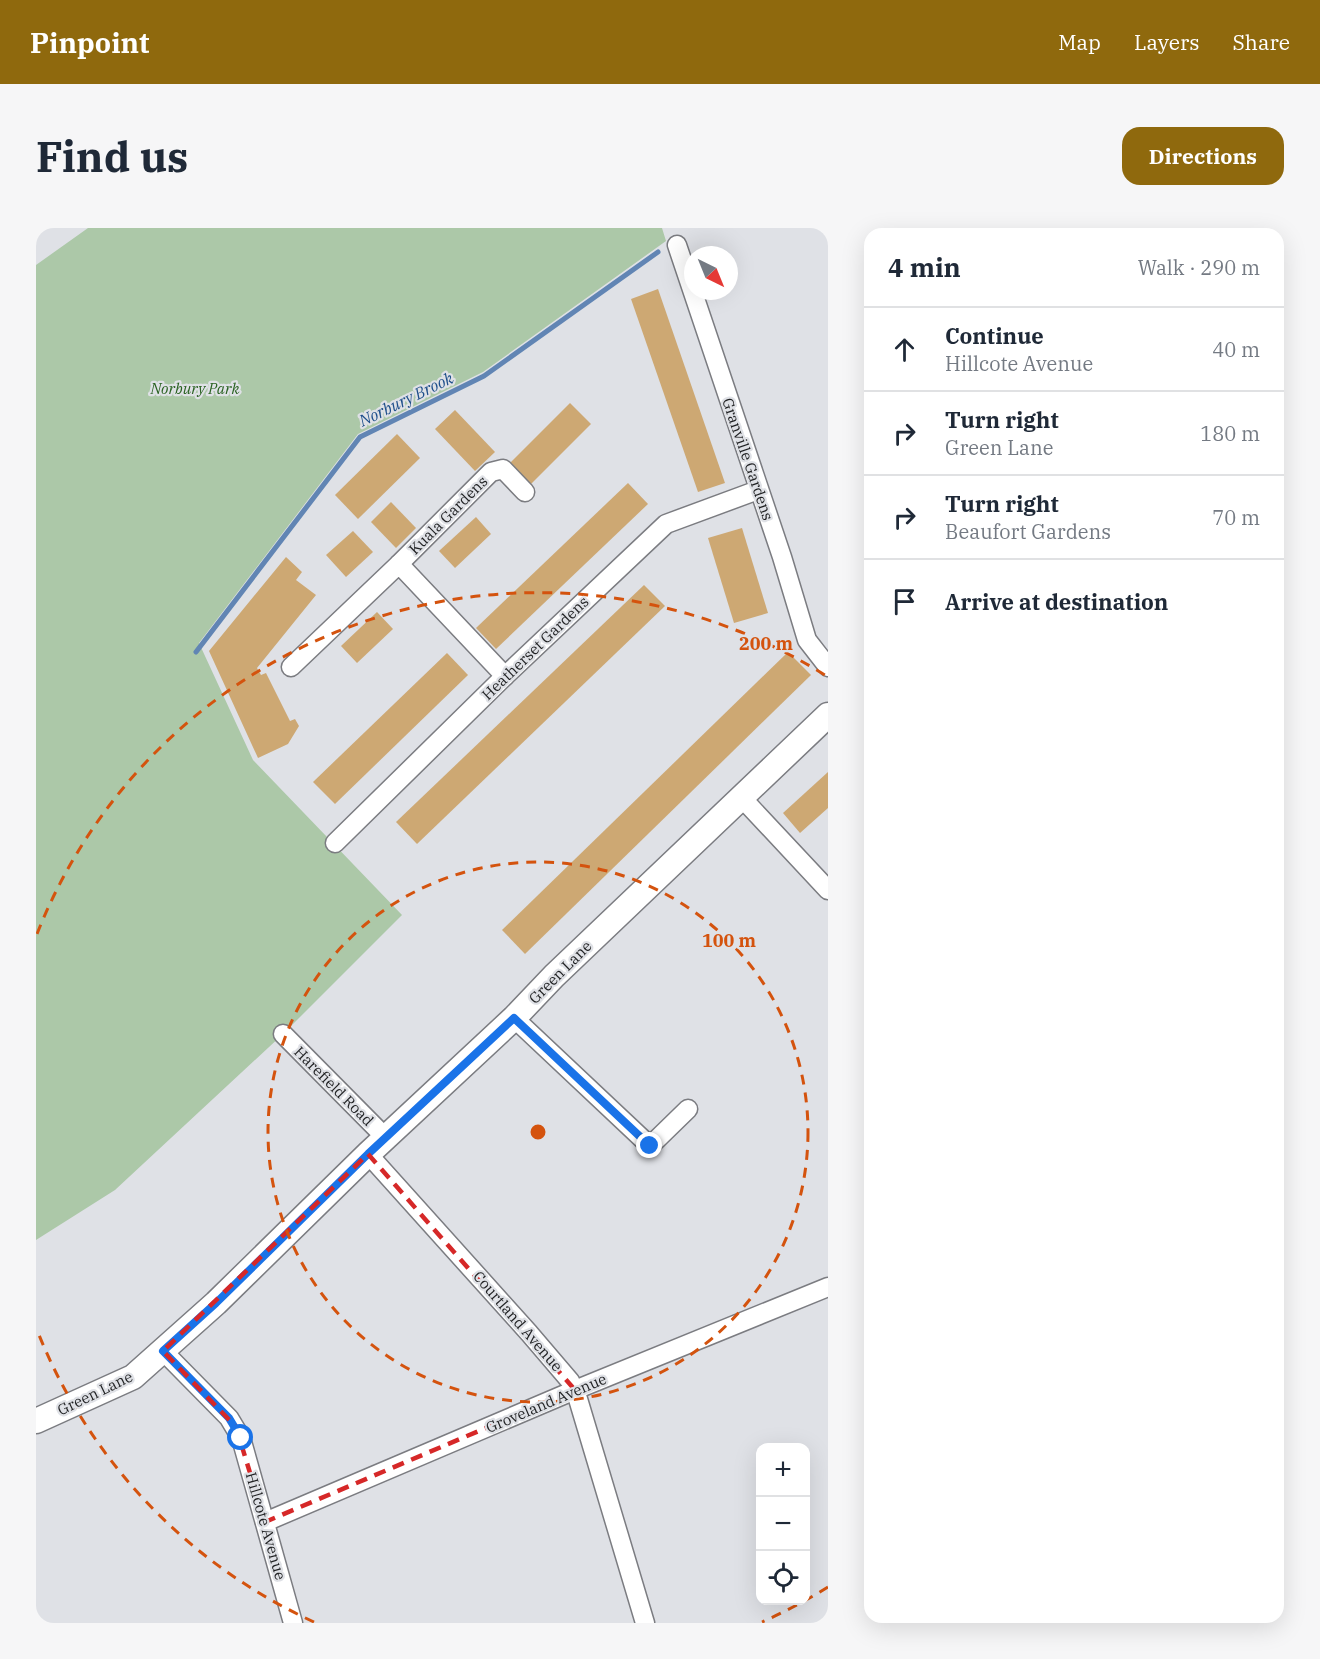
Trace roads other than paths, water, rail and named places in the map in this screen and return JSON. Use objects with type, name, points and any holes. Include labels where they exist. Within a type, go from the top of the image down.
[{"type":"main road","name":"Green Lane","points":[[36,1421],[132,1377],[163,1351],[216,1303],[368,1154],[514,1018],[828,715]]},
{"type":"street","name":"Granville Gardens","points":[[677,245],[807,640],[828,667]]},
{"type":"street","name":"Kuala Gardens","points":[[291,667],[491,472],[502,469],[525,492]]},
{"type":"street","name":"Heatherset Gardens","points":[[335,843],[505,676],[666,524],[758,490]]},
{"type":"street","name":"Kuala Gardens","points":[[399,564],[505,676]]},
{"type":"street","points":[[742,798],[828,890]]},
{"type":"street","points":[[514,1018],[650,1146],[688,1109]]},
{"type":"street","name":"Harefield Road","points":[[283,1034],[386,1137]]},
{"type":"street","name":"Courtland Avenue","points":[[368,1154],[570,1381],[645,1623]]},
{"type":"street","name":"Groveland Avenue","points":[[264,1522],[574,1390],[828,1287]]},
{"type":"street","name":"Hillcote Avenue","points":[[163,1351],[236,1427],[293,1623]]},
{"type":"waterway","name":"Norbury Brook","points":[[196,652],[360,437],[484,376],[658,252]]},
{"type":"park label","name":"Norbury Park","points":[[195,388]]}]
